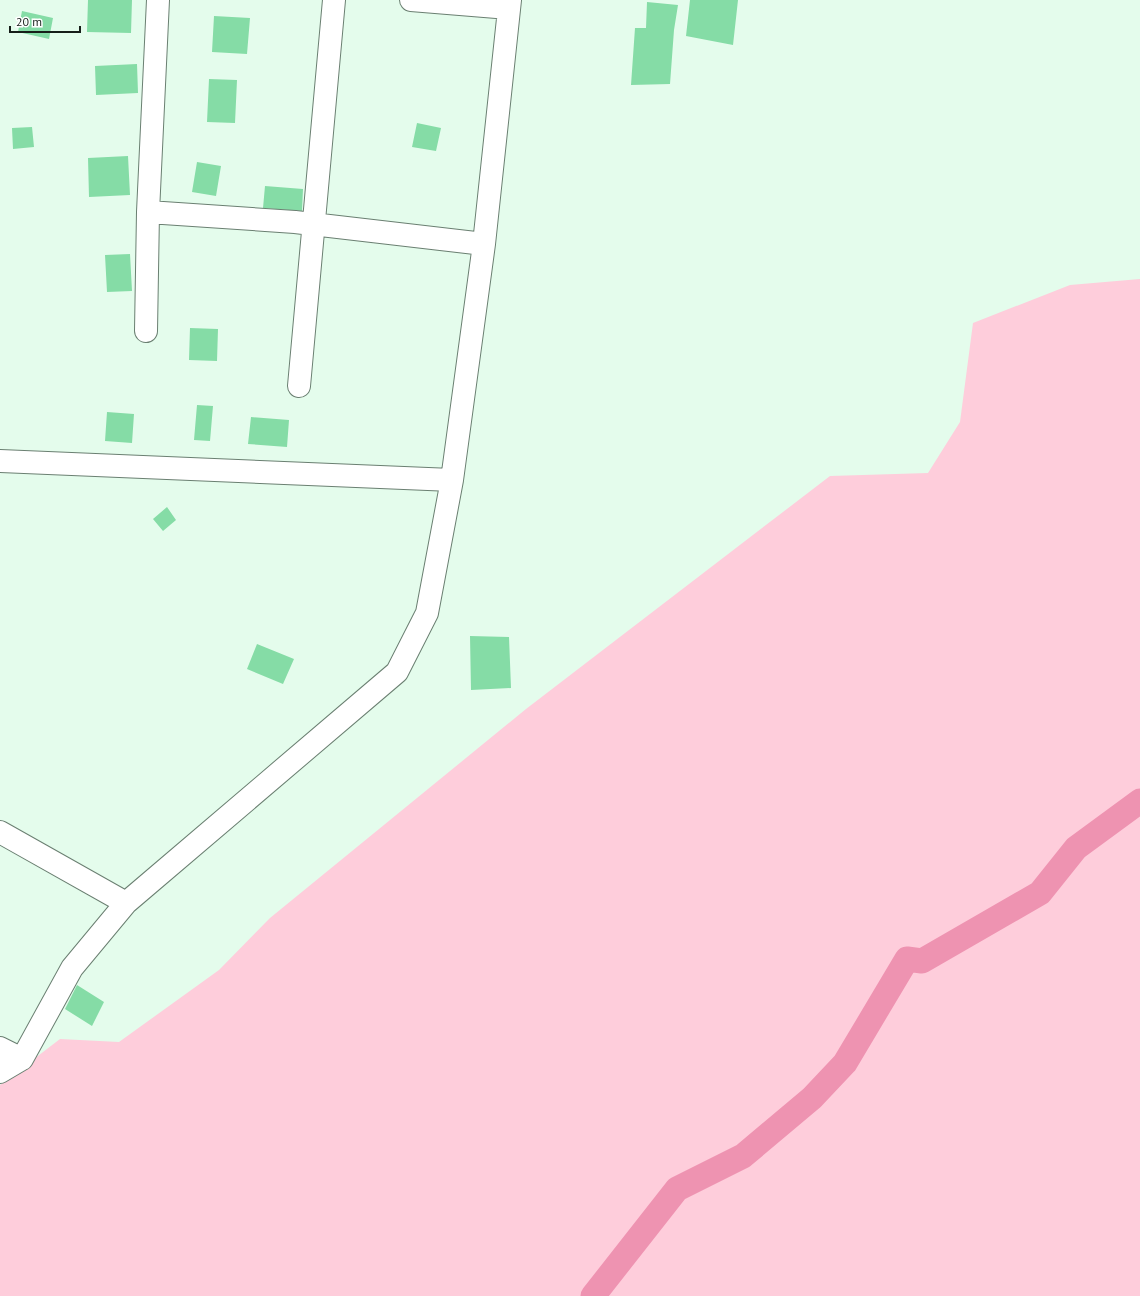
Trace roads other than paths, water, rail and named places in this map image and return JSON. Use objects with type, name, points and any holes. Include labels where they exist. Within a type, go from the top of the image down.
[{"type":"street","points":[[146,331],[148,212],[158,0]]},
{"type":"street","points":[[299,386],[334,0]]},
{"type":"street","points":[[0,1072],[22,1059],[72,968],[126,903],[397,672],[427,613],[452,480],[484,244],[509,4],[411,0]]},
{"type":"street","points":[[148,212],[313,224],[484,244]]},
{"type":"street","points":[[0,461],[452,480]]},
{"type":"street","points":[[0,832],[126,903]]},
{"type":"street","points":[[0,1048],[22,1059]]},
{"type":"waterway","points":[[593,1296],[677,1189],[743,1156],[812,1098],[845,1063],[907,959],[922,961],[1040,893],[1076,848],[1140,801]]}]
